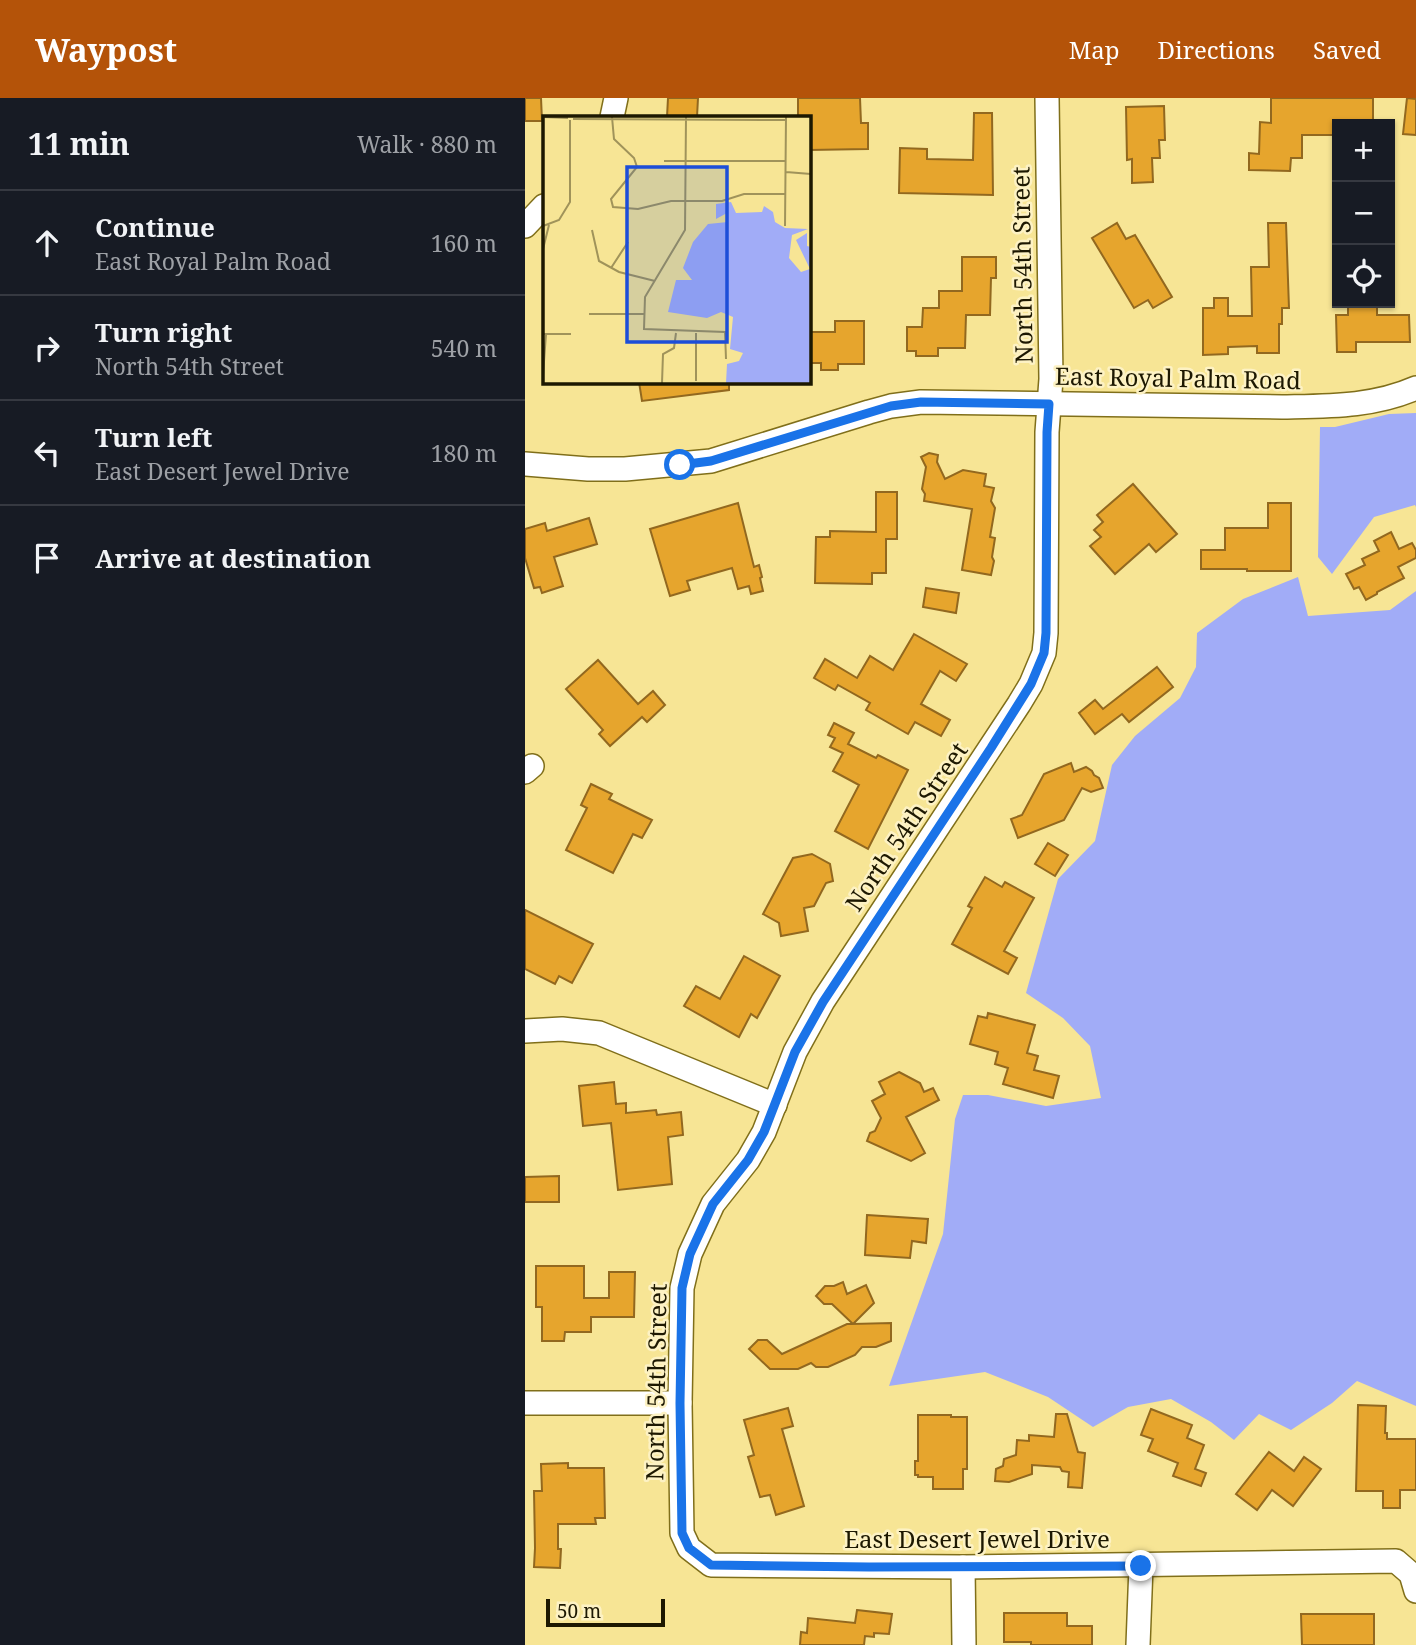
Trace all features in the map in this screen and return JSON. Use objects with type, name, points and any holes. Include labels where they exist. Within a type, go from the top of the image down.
[{"type":"street","points":[[612,116],[616,98]]},
{"type":"street","name":"North 54th Street","points":[[689,1548],[682,1533],[680,1403],[682,1288],[690,1254],[713,1204],[748,1160],[764,1132],[795,1052],[823,1002],[1019,704],[1044,653],[1047,625],[1047,432],[1051,379],[1047,98]]},
{"type":"street","points":[[525,226],[543,207]]},
{"type":"street","name":"East Royal Palm Road","points":[[525,464],[625,469],[711,461],[891,406],[921,402],[1342,406],[1386,399],[1416,388]]},
{"type":"street","points":[[525,1031],[562,1029],[599,1033],[775,1105]]},
{"type":"street","points":[[525,1403],[680,1403]]},
{"type":"street","name":"East Desert Jewel Drive","points":[[689,1548],[711,1565],[964,1567],[1397,1562],[1411,1574],[1416,1591]]},
{"type":"street","points":[[1138,1645],[1141,1566]]},
{"type":"street","points":[[964,1567],[964,1645]]},
{"type":"shaded area","points":[[1416,413],[1416,507],[1415,505],[1374,517],[1332,574],[1318,557],[1320,427],[1335,427],[1389,414]]},
{"type":"shaded area","points":[[1298,577],[1308,616],[1390,610],[1416,591],[1416,1406],[1357,1381],[1332,1403],[1291,1430],[1259,1414],[1234,1440],[1211,1422],[1171,1399],[1128,1407],[1093,1427],[1048,1397],[985,1372],[889,1386],[943,1234],[955,1119],[963,1095],[988,1095],[1046,1106],[1101,1098],[1090,1046],[1063,1018],[1026,993],[1058,879],[1095,841],[1112,765],[1135,736],[1180,698],[1196,667],[1197,633],[1243,599]]},
{"type":"building","points":[[525,98],[541,98],[542,121],[525,121]]},
{"type":"building","points":[[668,98],[698,98],[697,116],[667,116]]},
{"type":"building","points":[[798,98],[860,98],[861,123],[868,123],[868,149],[810,150],[810,116],[798,116]]},
{"type":"building","points":[[1271,98],[1373,98],[1373,119],[1332,119],[1332,135],[1302,135],[1302,158],[1291,158],[1290,171],[1249,170],[1249,153],[1259,154],[1260,122],[1271,123]]},
{"type":"building","points":[[1407,98],[1416,99],[1416,135],[1403,134]]},
{"type":"building","points":[[1164,106],[1165,140],[1159,140],[1160,158],[1152,158],[1153,182],[1132,183],[1132,159],[1127,160],[1126,107]]},
{"type":"building","points":[[974,113],[992,113],[993,195],[899,193],[900,148],[927,149],[927,159],[973,160]]},
{"type":"building","points":[[1117,223],[1126,239],[1135,235],[1172,297],[1153,308],[1148,300],[1134,308],[1092,238]]},
{"type":"building","points":[[1268,223],[1286,223],[1289,308],[1282,308],[1279,353],[1257,353],[1257,346],[1228,347],[1228,354],[1203,355],[1203,308],[1214,308],[1214,298],[1228,298],[1228,316],[1252,316],[1251,267],[1269,267]]},
{"type":"building","points":[[962,257],[996,257],[996,278],[991,278],[990,315],[966,315],[965,348],[938,348],[938,356],[916,356],[916,351],[907,351],[907,327],[922,327],[923,308],[939,308],[939,291],[962,291]]},
{"type":"building","points":[[1348,308],[1377,308],[1377,315],[1409,315],[1410,342],[1356,342],[1356,352],[1337,352],[1336,315],[1348,315]]},
{"type":"building","points":[[835,321],[864,321],[864,364],[838,364],[838,370],[821,370],[821,363],[810,363],[810,332],[835,332]]},
{"type":"building","points":[[639,383],[729,383],[729,390],[642,401]]},
{"type":"building","points":[[929,453],[938,455],[937,462],[945,479],[963,470],[986,474],[984,486],[994,488],[991,501],[995,508],[990,537],[995,538],[991,575],[962,570],[972,509],[924,501],[925,494],[922,489],[926,467],[921,457]]},
{"type":"building","points":[[1133,484],[1177,534],[1156,552],[1149,544],[1115,574],[1090,546],[1101,537],[1094,530],[1103,522],[1097,515]]},
{"type":"building","points":[[876,492],[897,492],[897,539],[886,539],[886,573],[872,573],[872,584],[815,583],[816,537],[830,537],[830,531],[876,532]]},
{"type":"building","points":[[738,503],[754,567],[759,565],[763,591],[751,594],[749,586],[738,589],[732,568],[687,581],[690,590],[670,596],[650,529]]},
{"type":"building","points":[[1268,503],[1291,503],[1291,571],[1201,569],[1201,550],[1225,550],[1225,528],[1268,528]]},
{"type":"building","points":[[589,518],[597,544],[554,557],[563,586],[542,593],[540,587],[534,588],[525,558],[525,529],[545,523],[547,531]]},
{"type":"building","points":[[1391,532],[1399,549],[1412,543],[1416,558],[1398,567],[1404,578],[1366,600],[1359,587],[1354,589],[1346,574],[1365,565],[1362,559],[1379,551],[1374,541]]},
{"type":"building","points":[[926,588],[959,593],[956,613],[923,607]]},
{"type":"building","points":[[914,634],[967,664],[956,681],[940,671],[921,704],[950,720],[941,736],[915,722],[908,734],[866,710],[870,703],[838,685],[835,690],[814,678],[825,659],[857,678],[870,656],[893,670]]},
{"type":"building","points":[[598,660],[638,704],[653,691],[665,705],[647,722],[642,717],[610,746],[599,734],[603,730],[566,689]]},
{"type":"building","points":[[1157,667],[1173,687],[1129,722],[1122,714],[1095,734],[1079,713],[1095,700],[1103,709]]},
{"type":"building","points":[[834,723],[854,733],[848,744],[908,770],[868,849],[835,831],[859,785],[833,771],[843,753],[830,747],[835,738],[828,735]]},
{"type":"building","points":[[1071,763],[1074,772],[1086,767],[1092,771],[1103,788],[1091,792],[1082,788],[1064,820],[1018,838],[1011,819],[1022,815],[1044,774]]},
{"type":"building","points":[[591,784],[612,794],[609,799],[652,820],[642,838],[633,834],[613,873],[566,850],[587,808],[581,805]]},
{"type":"building","points":[[1048,843],[1068,855],[1055,876],[1035,864]]},
{"type":"building","points":[[812,854],[830,864],[833,881],[826,883],[814,906],[804,908],[808,931],[781,936],[779,923],[763,914],[793,858]]},
{"type":"building","points":[[985,877],[1002,887],[1005,882],[1034,898],[1004,951],[1017,958],[1008,974],[952,944],[972,908],[968,906]]},
{"type":"building","points":[[525,910],[593,944],[572,983],[559,976],[555,984],[525,969]]},
{"type":"building","points":[[744,956],[780,976],[757,1018],[751,1014],[739,1037],[684,1006],[696,986],[720,999]]},
{"type":"building","points":[[988,1013],[1035,1025],[1027,1053],[1038,1056],[1034,1070],[1059,1076],[1053,1098],[1003,1084],[1008,1068],[995,1064],[998,1052],[970,1044],[978,1016],[987,1018]]},
{"type":"building","points":[[899,1072],[920,1083],[924,1092],[933,1088],[939,1100],[906,1117],[925,1153],[911,1161],[867,1141],[881,1118],[872,1101],[885,1094],[879,1082]]},
{"type":"building","points":[[614,1082],[616,1104],[626,1103],[626,1113],[656,1110],[657,1115],[681,1112],[683,1135],[668,1137],[672,1184],[618,1190],[611,1123],[583,1126],[579,1086]]},
{"type":"building","points":[[559,1176],[559,1202],[525,1202],[525,1177]]},
{"type":"building","points":[[867,1215],[928,1219],[926,1243],[912,1241],[910,1258],[865,1255]]},
{"type":"building","points":[[536,1266],[584,1266],[584,1298],[609,1298],[609,1272],[635,1272],[634,1317],[591,1317],[591,1332],[565,1332],[564,1341],[542,1341],[542,1307],[536,1307]]},
{"type":"building","points":[[843,1282],[847,1294],[866,1285],[874,1303],[853,1324],[832,1304],[824,1304],[816,1296],[825,1286]]},
{"type":"building","points":[[891,1323],[891,1341],[876,1347],[862,1347],[855,1355],[828,1367],[816,1367],[811,1363],[798,1369],[770,1369],[749,1349],[758,1340],[767,1340],[782,1354],[847,1324]]},
{"type":"building","points":[[1358,1405],[1386,1406],[1387,1439],[1416,1439],[1416,1490],[1400,1490],[1400,1508],[1383,1508],[1383,1491],[1356,1491]]},
{"type":"building","points":[[788,1408],[793,1426],[782,1429],[804,1506],[776,1515],[770,1495],[760,1497],[748,1457],[754,1455],[744,1420]]},
{"type":"building","points":[[1151,1409],[1192,1425],[1187,1438],[1204,1445],[1195,1469],[1206,1473],[1201,1486],[1173,1476],[1178,1463],[1148,1451],[1153,1439],[1141,1435]]},
{"type":"building","points":[[1056,1414],[1067,1414],[1078,1452],[1085,1453],[1082,1488],[1068,1487],[1069,1472],[1062,1471],[1060,1467],[1032,1465],[1032,1474],[1009,1482],[995,1481],[996,1469],[1003,1466],[1004,1459],[1016,1455],[1017,1440],[1029,1441],[1029,1435],[1054,1437]]},
{"type":"building","points":[[918,1415],[967,1417],[967,1469],[963,1469],[963,1489],[933,1489],[933,1477],[915,1475],[915,1461],[918,1461]]},
{"type":"building","points":[[1269,1452],[1294,1471],[1304,1457],[1321,1469],[1293,1506],[1272,1490],[1257,1510],[1236,1494]]},
{"type":"building","points":[[568,1463],[568,1468],[604,1468],[605,1518],[595,1518],[596,1524],[558,1524],[560,1568],[534,1567],[534,1491],[542,1491],[541,1464]]},
{"type":"building","points":[[857,1610],[892,1614],[889,1634],[874,1633],[874,1637],[865,1636],[864,1645],[800,1645],[801,1632],[807,1633],[808,1618],[855,1623]]},
{"type":"building","points":[[1004,1613],[1067,1613],[1067,1626],[1092,1626],[1092,1645],[1004,1642]]},
{"type":"building","points":[[1301,1614],[1374,1614],[1374,1645],[1302,1645]]},
{"type":"route","points":[[680,465],[711,461],[891,406],[921,402],[1049,404],[1046,633],[1044,653],[1031,684],[823,1002],[795,1052],[764,1132],[748,1160],[713,1204],[690,1254],[682,1288],[682,1533],[689,1548],[711,1565],[1141,1566]]}]
